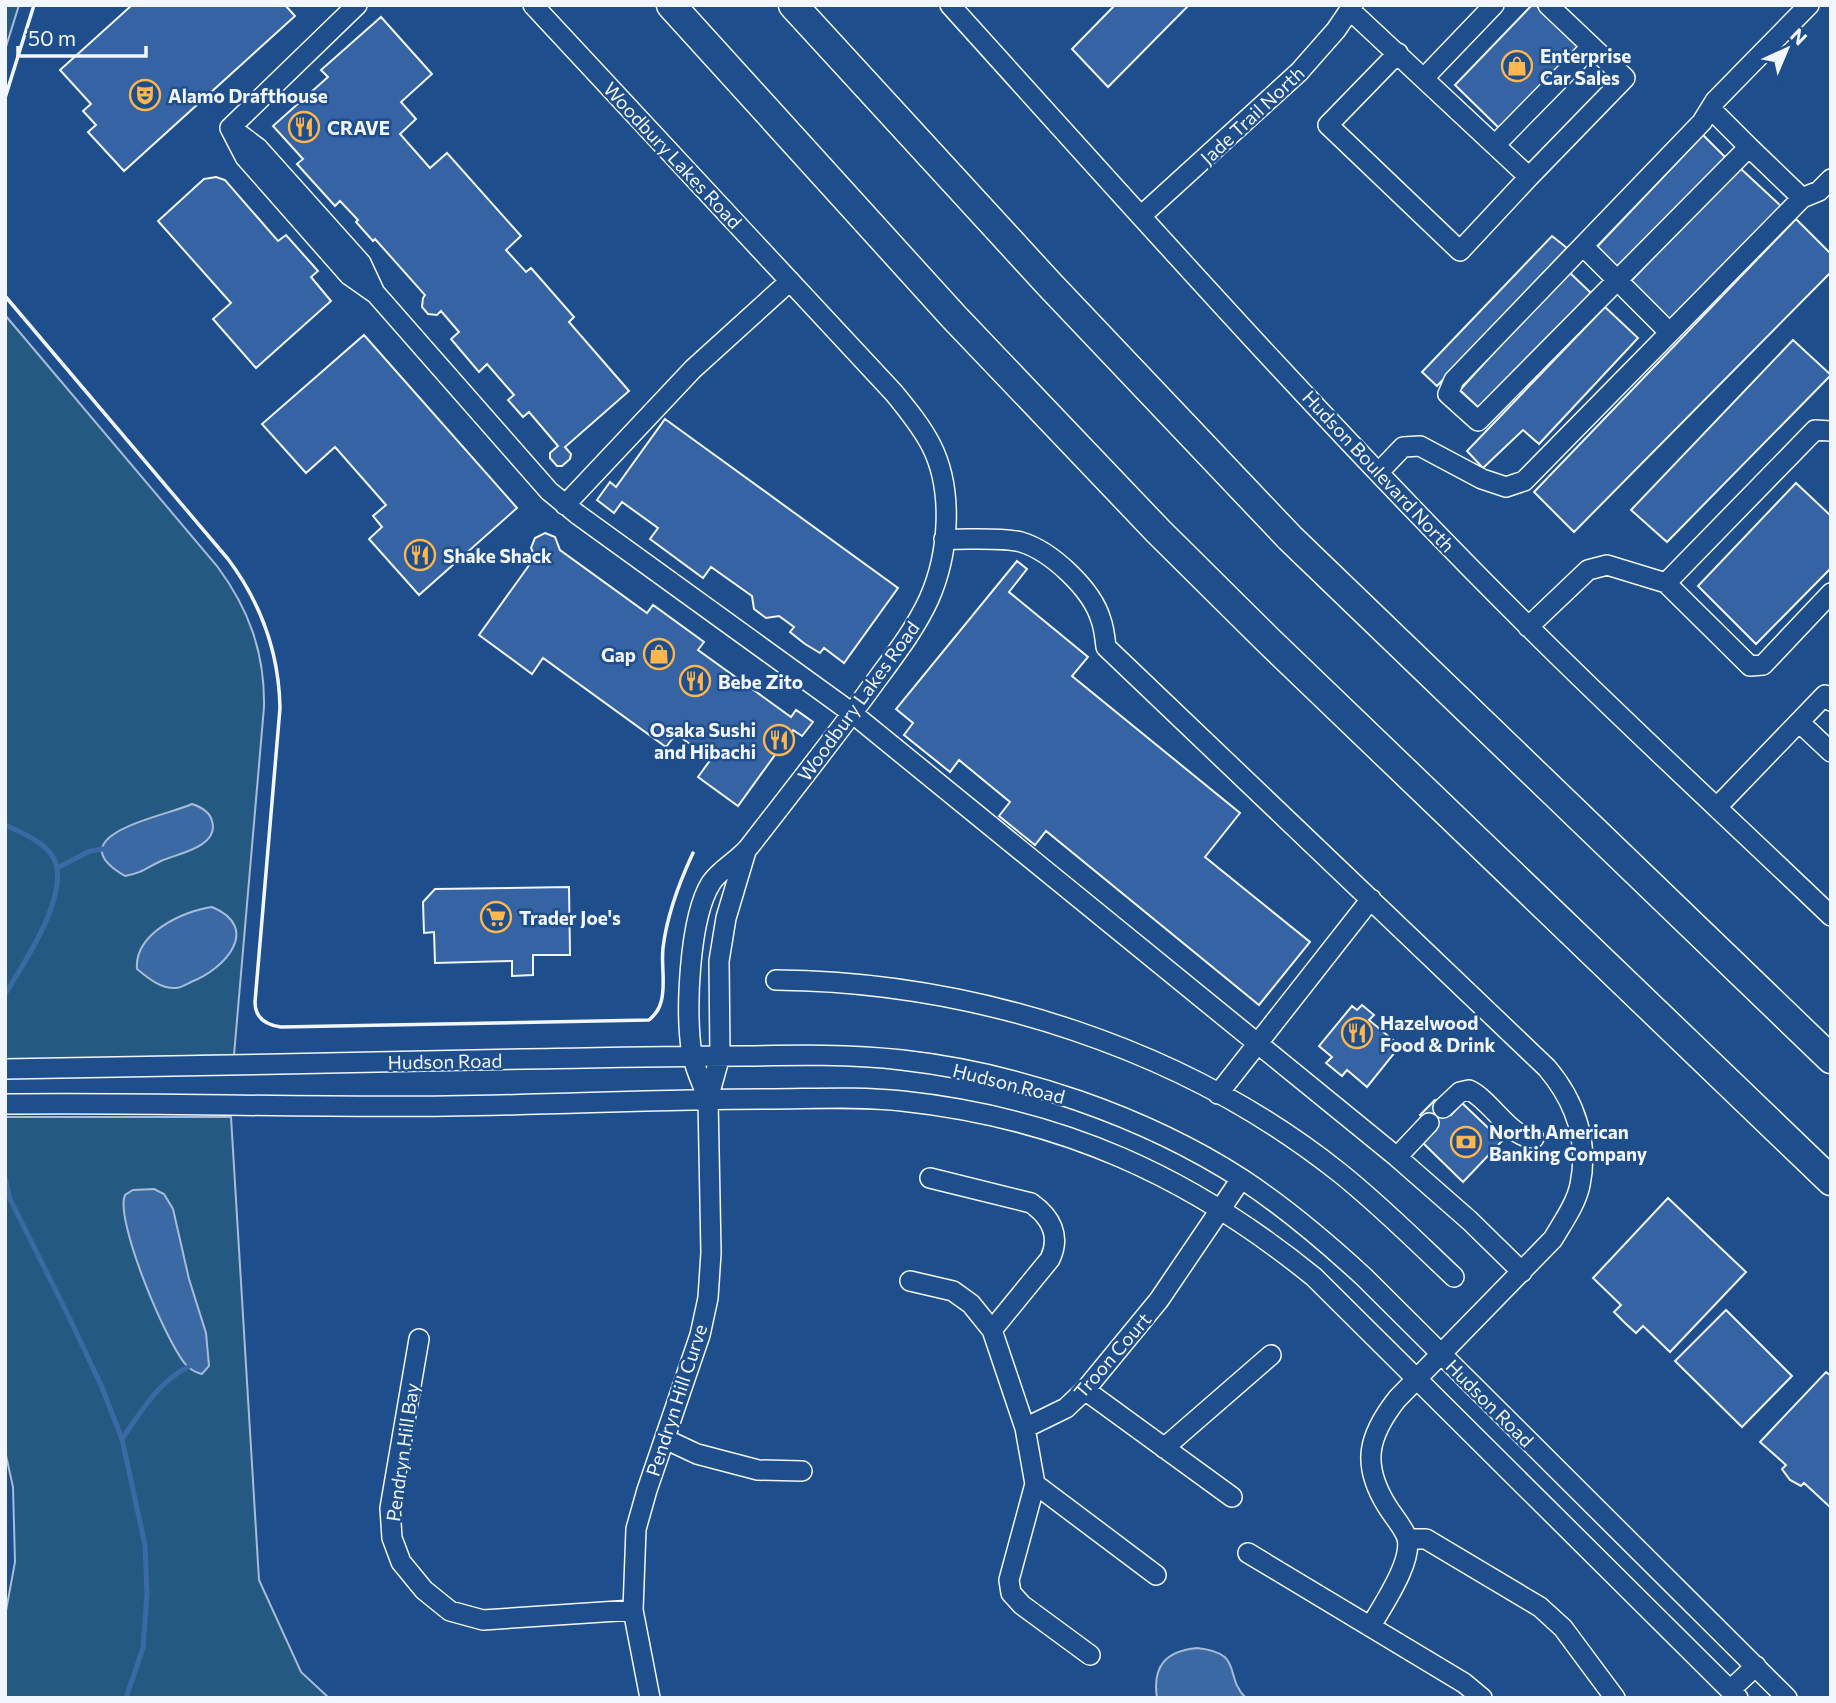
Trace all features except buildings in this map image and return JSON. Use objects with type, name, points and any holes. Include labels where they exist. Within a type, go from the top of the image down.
[{"type":"highway","points":[[671,5],[954,317],[1158,531],[1269,642],[1831,1181]]},
{"type":"highway","points":[[793,5],[1049,284],[1290,538],[1831,1059]]},
{"type":"street","points":[[357,5],[230,128],[246,157],[349,275],[376,295],[565,505],[852,713],[1397,1157],[1471,1221],[1522,1272]]},
{"type":"street","name":"Woodbury Lakes Road","points":[[533,5],[894,393],[915,418],[932,447],[941,474],[946,509],[940,568],[918,619],[852,713],[746,850],[711,883],[699,916],[691,954],[692,1056],[708,1099]]},
{"type":"street","name":"Hudson Boulevard North","points":[[950,5],[1141,216],[1379,472],[1528,627],[1831,916]]},
{"type":"street","points":[[1424,78],[1494,5]]},
{"type":"street","points":[[1398,53],[1328,125],[1460,251],[1625,78],[1548,5]]},
{"type":"street","points":[[1749,147],[1478,421],[1448,394],[1454,380],[1702,122],[1716,101],[1809,5]]},
{"type":"street","points":[[1352,8],[1529,177]]},
{"type":"street","name":"Jade Trail North","points":[[1141,216],[1299,72],[1352,8]]},
{"type":"street","points":[[1495,145],[1591,47]]},
{"type":"street","points":[[1711,109],[1802,198]]},
{"type":"street","points":[[1379,472],[1403,447],[1420,446],[1482,479],[1506,487],[1524,481],[1802,198],[1819,191],[1831,178]]},
{"type":"street","points":[[1583,246],[1669,332]]},
{"type":"street","points":[[565,505],[692,369],[790,281]]},
{"type":"street","points":[[1665,583],[1823,431],[1831,444]]},
{"type":"street","points":[[944,539],[1018,541],[1051,557],[1085,590],[1101,617],[1106,647],[1547,1068],[1561,1084],[1572,1105],[1581,1136],[1580,1187],[1569,1213],[1553,1239],[1417,1378],[1379,1422],[1371,1445],[1372,1469],[1379,1493],[1407,1539],[1405,1563],[1371,1626]]},
{"type":"street","points":[[1528,627],[1588,570],[1606,565],[1665,583],[1750,666],[1763,665],[1831,593]]},
{"type":"street","points":[[1717,807],[1799,722],[1829,695]]},
{"type":"street","points":[[1799,722],[1831,752]]},
{"type":"street","points":[[708,1099],[720,1056],[719,961],[726,918],[746,850]]},
{"type":"street","points":[[1218,1094],[1371,899]]},
{"type":"street","points":[[776,980],[865,984],[972,1003],[1026,1016],[1128,1052],[1218,1094],[1260,1118],[1338,1172],[1454,1277]]},
{"type":"street","name":"Hudson Road","points":[[5,1069],[692,1056],[845,1056],[902,1060],[956,1068],[1060,1095],[1106,1112],[1195,1152],[1241,1179],[1297,1218],[1335,1250],[1787,1698]]},
{"type":"street","points":[[1444,1108],[1460,1092],[1469,1090],[1479,1096],[1521,1136],[1534,1138]]},
{"type":"street","name":"Hudson Road","points":[[5,1104],[447,1106],[708,1099],[899,1100],[998,1117],[1103,1149],[1179,1184],[1221,1208],[1274,1244],[1314,1277],[1734,1694]]},
{"type":"street","name":"Pendryn Hill Curve","points":[[649,1698],[634,1610],[636,1528],[700,1335],[708,1298],[711,1254],[708,1099]]},
{"type":"street","points":[[1397,1157],[1429,1123]]},
{"type":"street","points":[[930,1178],[1031,1203],[1045,1212],[1055,1231],[1055,1249],[1050,1259],[992,1330]]},
{"type":"street","name":"Troon Court","points":[[1025,1428],[1066,1408],[1085,1390],[1159,1300],[1241,1179]]},
{"type":"street","points":[[910,1281],[953,1291],[971,1304],[992,1330],[1025,1428],[1035,1484],[1009,1580],[1011,1593],[1090,1655]]},
{"type":"street","name":"Pendryn Hill Bay","points":[[419,1339],[390,1508],[392,1538],[401,1562],[424,1590],[450,1611],[483,1620],[634,1610]]},
{"type":"street","points":[[1164,1448],[1271,1355]]},
{"type":"street","points":[[1085,1390],[1232,1497]]},
{"type":"street","points":[[666,1439],[697,1454],[758,1470],[802,1471]]},
{"type":"street","points":[[1035,1484],[1156,1575]]},
{"type":"street","points":[[1407,1539],[1426,1539],[1540,1607],[1563,1628],[1615,1698]]},
{"type":"street","points":[[1248,1553],[1464,1683],[1482,1698]]},
{"type":"street","points":[[1734,1694],[1756,1666]]},
{"type":"shaded area","points":[[5,5],[19,5],[5,50]]},
{"type":"shaded area","points":[[5,315],[217,566],[238,599],[253,632],[262,668],[264,707],[234,1055],[5,1060]]},
{"type":"shaded area","points":[[192,804],[205,810],[212,821],[213,830],[203,843],[140,872],[125,876],[106,862],[102,849],[108,838],[141,821]]},
{"type":"shaded area","points":[[212,907],[227,916],[235,926],[236,937],[233,948],[216,968],[176,988],[160,985],[137,969],[138,956],[143,945],[162,926],[187,913]]},
{"type":"shaded area","points":[[5,1117],[231,1117],[259,1580],[301,1672],[329,1698],[5,1698],[5,1616],[15,1562],[13,1487],[5,1451]]},
{"type":"shaded area","points":[[154,1189],[164,1194],[173,1209],[189,1279],[206,1333],[209,1366],[202,1374],[188,1367],[168,1335],[145,1283],[127,1229],[125,1195],[133,1190]]},
{"type":"shaded area","points":[[1197,1648],[1212,1651],[1228,1660],[1235,1682],[1246,1698],[1157,1698],[1157,1677],[1164,1662],[1177,1653]]},
{"type":"waterway","points":[[5,825],[42,845],[51,854],[57,868],[57,886],[44,926],[5,994]]},
{"type":"waterway","points":[[57,868],[90,851],[103,849]]},
{"type":"waterway","points":[[5,1178],[10,1199],[101,1385],[122,1439],[145,1545],[147,1594],[143,1648],[126,1698]]},
{"type":"waterway","points":[[122,1439],[159,1389],[188,1367]]},
{"type":"wall","points":[[5,98],[34,5]]},
{"type":"wall","points":[[5,296],[228,559],[250,593],[266,629],[276,668],[280,708],[255,1002],[262,1020],[281,1027],[649,1020],[661,1002],[667,923],[678,887],[693,853]]},
{"type":"place","name":"Enterprise Car Sales","points":[[1517,66]]},
{"type":"place","name":"Alamo Drafthouse","points":[[145,95]]},
{"type":"place","name":"CRAVE","points":[[304,127]]},
{"type":"place","name":"Shake Shack","points":[[420,555]]},
{"type":"place","name":"Gap","points":[[659,654]]},
{"type":"place","name":"Bebe Zito","points":[[695,681]]},
{"type":"place","name":"Osaka Sushi and Hibachi","points":[[779,740]]},
{"type":"place","name":"Trader Joe's","points":[[496,917]]},
{"type":"place","name":"Hazelwood Food & Drink","points":[[1357,1033]]},
{"type":"place","name":"North American Banking Company","points":[[1466,1142]]}]
